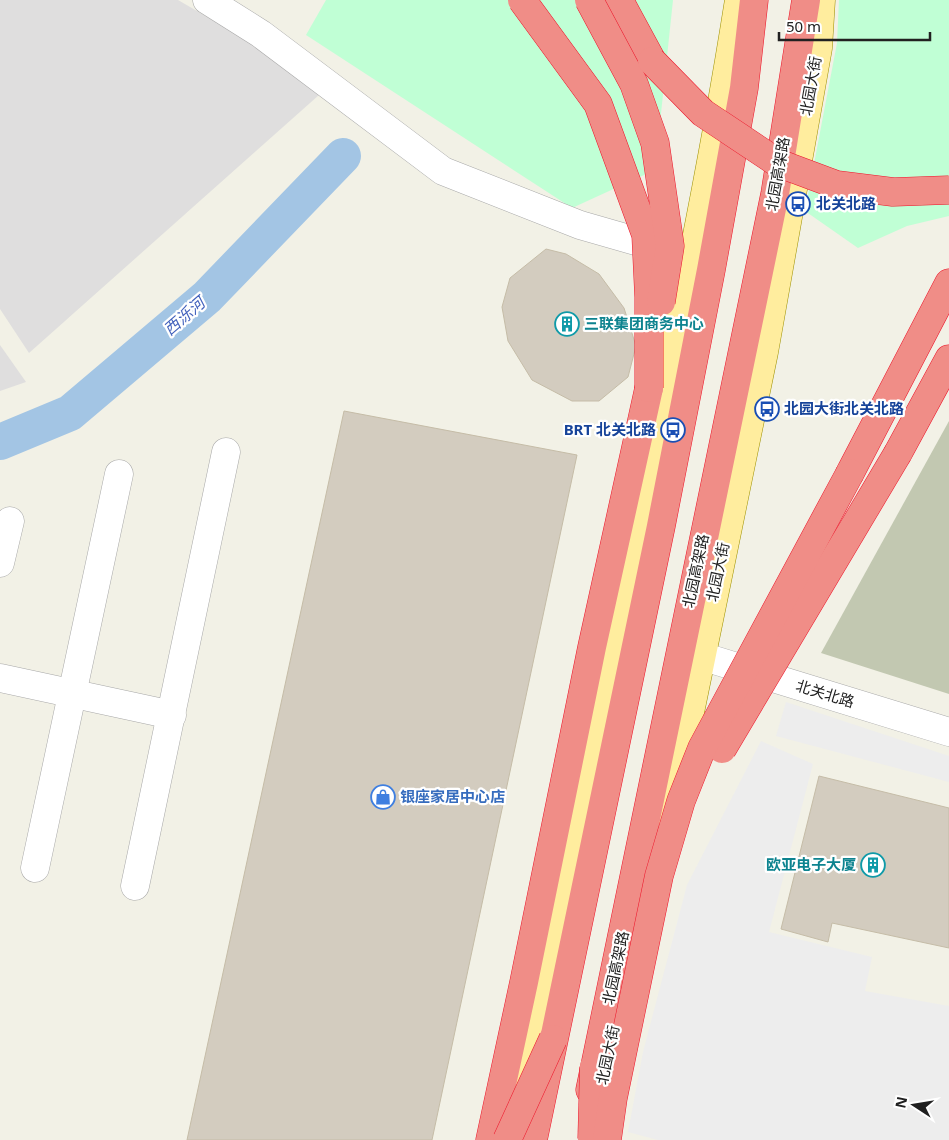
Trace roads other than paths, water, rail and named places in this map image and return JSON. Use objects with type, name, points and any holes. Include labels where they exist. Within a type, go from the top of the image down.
[{"type":"highway","points":[[522,0],[598,104],[646,235],[650,297],[649,388]]},
{"type":"highway","points":[[490,1140],[592,648],[649,388],[670,246],[655,143],[634,84],[589,0]]},
{"type":"highway","points":[[619,0],[652,61],[703,113],[778,163],[837,185],[893,192],[949,190]]},
{"type":"highway","points":[[533,1140],[711,270],[744,88],[754,0]]},
{"type":"highway","name":"北园高架路","points":[[579,1140],[775,194],[806,0]]},
{"type":"highway","points":[[607,1140],[613,1098],[659,876],[681,801],[702,748],[850,473],[949,283]]},
{"type":"highway","points":[[659,876],[714,763],[898,453],[949,360]]},
{"type":"highway","points":[[508,1140],[553,1039]]},
{"type":"highway","points":[[591,1140],[594,1067]]},
{"type":"main road","points":[[508,1140],[693,258],[725,91],[739,0]]},
{"type":"main road","name":"北园大街","points":[[591,1140],[609,1044],[681,756],[766,343],[818,48],[821,0]]},
{"type":"street","points":[[207,0],[261,34],[443,171],[580,225],[693,258]]},
{"type":"street","points":[[135,886],[226,452]]},
{"type":"street","points":[[35,868],[119,474]]},
{"type":"street","points":[[0,563],[10,521]]},
{"type":"street","name":"北关北路","points":[[701,656],[949,732]]},
{"type":"street","points":[[0,678],[172,715]]},
{"type":"waterway","name":"西泺河","points":[[0,442],[70,413],[207,297],[343,156]]},
{"type":"place","name":"北关北路","points":[[798,204]]},
{"type":"place","name":"三联集团商务中心","points":[[567,324]]},
{"type":"place","name":"北园大街北关北路","points":[[767,409]]},
{"type":"place","name":"BRT 北关北路","points":[[673,430]]},
{"type":"place","name":"银座家居中心店","points":[[383,797]]},
{"type":"place","name":"欧亚电子大厦","points":[[873,865]]}]
